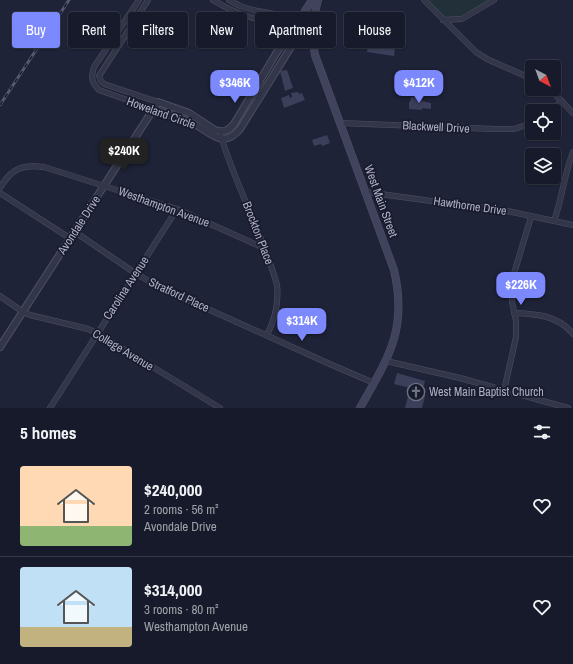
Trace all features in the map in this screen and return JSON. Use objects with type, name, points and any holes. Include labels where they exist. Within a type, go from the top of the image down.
[{"type":"main road","points":[[304,12],[312,0]]},
{"type":"main road","name":"West Main Street","points":[[316,12],[318,0]]},
{"type":"main road","name":"West Main Street","points":[[314,48],[315,56],[394,270],[398,295],[399,308],[396,330],[386,361],[360,408]]},
{"type":"street","name":"Howeland Circle","points":[[139,0],[94,67],[92,75],[93,83],[99,90],[193,123],[211,136],[222,138]]},
{"type":"street","name":"Howeland Circle","points":[[148,0],[100,74],[100,79],[103,83],[189,113],[220,132]]},
{"type":"street","points":[[214,0],[234,12]]},
{"type":"street","points":[[229,0],[247,8],[266,12]]},
{"type":"street","points":[[424,0],[465,42],[487,59],[525,76]]},
{"type":"street","points":[[443,20],[462,19],[494,0]]},
{"type":"street","points":[[246,12],[247,8]]},
{"type":"street","points":[[220,132],[231,128],[280,48]]},
{"type":"street","points":[[222,138],[232,136],[237,133],[290,48]]},
{"type":"street","points":[[101,57],[108,61]]},
{"type":"street","points":[[259,83],[266,87]]},
{"type":"street","points":[[114,96],[118,88]]},
{"type":"street","points":[[557,96],[573,113]]},
{"type":"street","points":[[558,104],[562,101]]},
{"type":"street","name":"Avondale Drive","points":[[0,347],[158,102]]},
{"type":"street","name":"Blackwell Drive","points":[[340,123],[495,129],[514,129],[525,125]]},
{"type":"street","name":"Brockton Place","points":[[220,132],[274,275],[278,293],[276,312],[267,336]]},
{"type":"street","points":[[554,221],[565,176],[573,152]]},
{"type":"street","name":"Westhampton Avenue","points":[[0,188],[6,177],[15,170],[28,166],[44,167],[176,209],[264,248]]},
{"type":"street","name":"Hawthorne Drive","points":[[366,192],[498,209],[573,225]]},
{"type":"street","points":[[0,193],[70,239]]},
{"type":"street","name":"Carolina Avenue","points":[[50,408],[176,209]]},
{"type":"street","points":[[504,391],[517,329],[512,288],[513,277],[531,217]]},
{"type":"street","name":"Stratford Place","points":[[75,232],[135,273],[159,287],[267,336]]},
{"type":"street","name":"College Avenue","points":[[0,296],[23,312],[30,315],[88,329],[97,333],[220,408]]},
{"type":"street","points":[[514,313],[537,314],[554,319],[566,326],[573,334]]},
{"type":"street","points":[[267,336],[374,383]]},
{"type":"street","points":[[386,361],[460,378],[568,408]]},
{"type":"shaded area","points":[[424,0],[496,0],[457,20],[443,20]]},
{"type":"building","points":[[368,48],[395,48],[394,56],[367,52]]},
{"type":"building","points":[[287,70],[293,88],[285,91],[280,71]]},
{"type":"building","points":[[298,92],[299,94],[302,93],[305,100],[284,108],[281,98],[289,95],[290,98],[292,97],[291,93]]},
{"type":"building","points":[[411,97],[422,98],[422,101],[431,103],[431,109],[409,109]]},
{"type":"building","points":[[327,135],[330,143],[322,146],[321,144],[314,146],[312,140]]},
{"type":"building","name":"West Main Baptist Church","points":[[397,373],[425,381],[421,395],[425,396],[422,408],[405,408],[410,388],[394,384]]},
{"type":"railway","points":[[0,105],[69,0]]},
{"type":"place","name":"West Main Baptist Church","points":[[416,392]]}]
